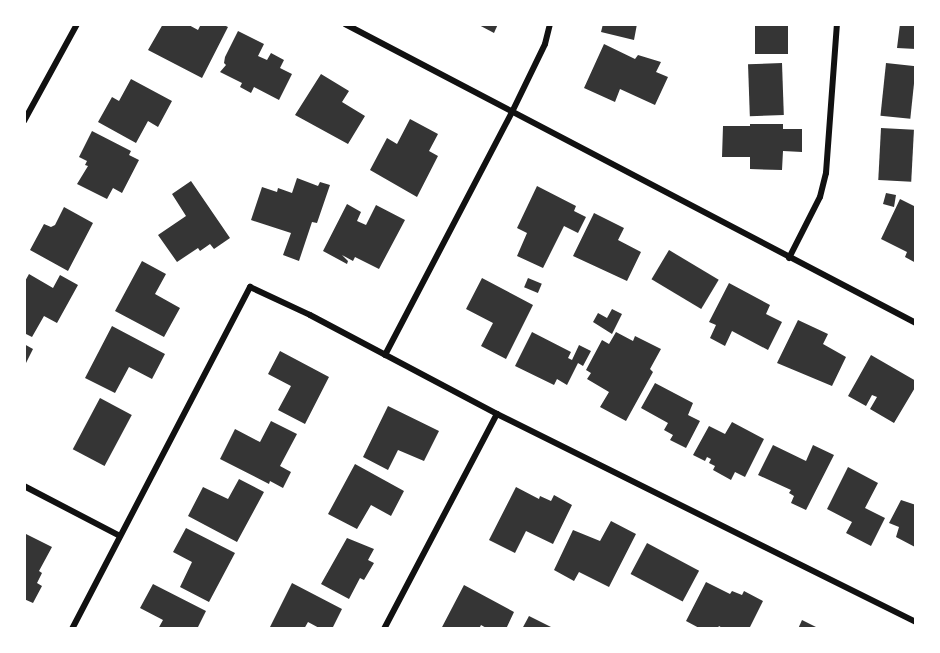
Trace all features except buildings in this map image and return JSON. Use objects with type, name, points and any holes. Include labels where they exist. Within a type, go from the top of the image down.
[{"type":"street","points":[[24,121],[77,24]]},
{"type":"street","points":[[345,24],[916,323]]},
{"type":"street","points":[[385,355],[513,110],[545,44],[550,24]]},
{"type":"street","points":[[789,258],[820,196],[826,173],[837,24]]},
{"type":"street","points":[[72,629],[250,287],[310,315],[497,414],[916,622]]},
{"type":"street","points":[[384,629],[497,414]]},
{"type":"street","points":[[24,486],[120,536]]}]
